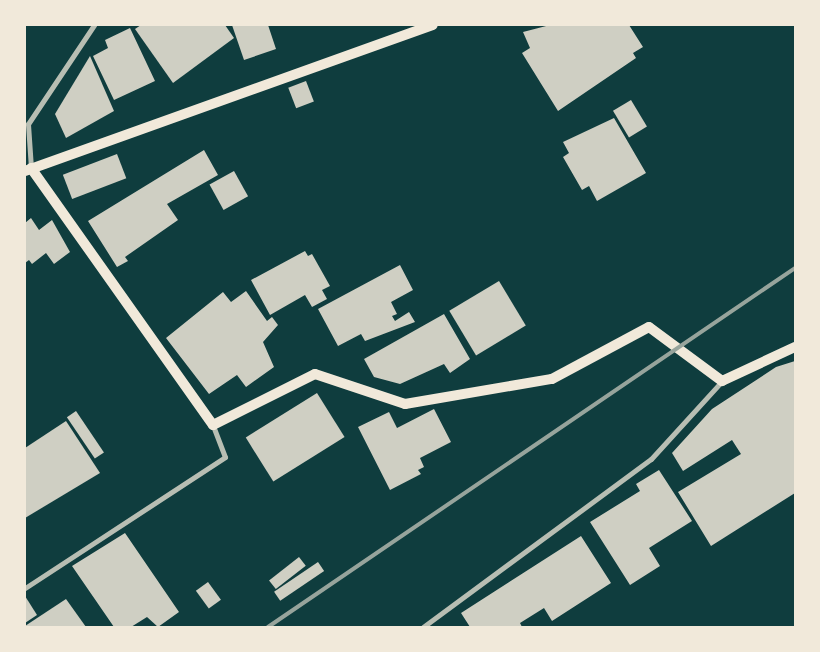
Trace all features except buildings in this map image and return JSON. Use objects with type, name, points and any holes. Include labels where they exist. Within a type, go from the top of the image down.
[{"type":"main road","points":[[433,25],[28,169],[213,425],[315,374],[405,404],[552,379],[649,327],[722,381],[795,347]]},
{"type":"street","points":[[28,169],[28,124],[94,25]]},
{"type":"street","points":[[423,627],[651,459],[722,381]]},
{"type":"street","points":[[25,588],[225,457],[213,425]]},
{"type":"railway","points":[[268,627],[795,268]]}]
